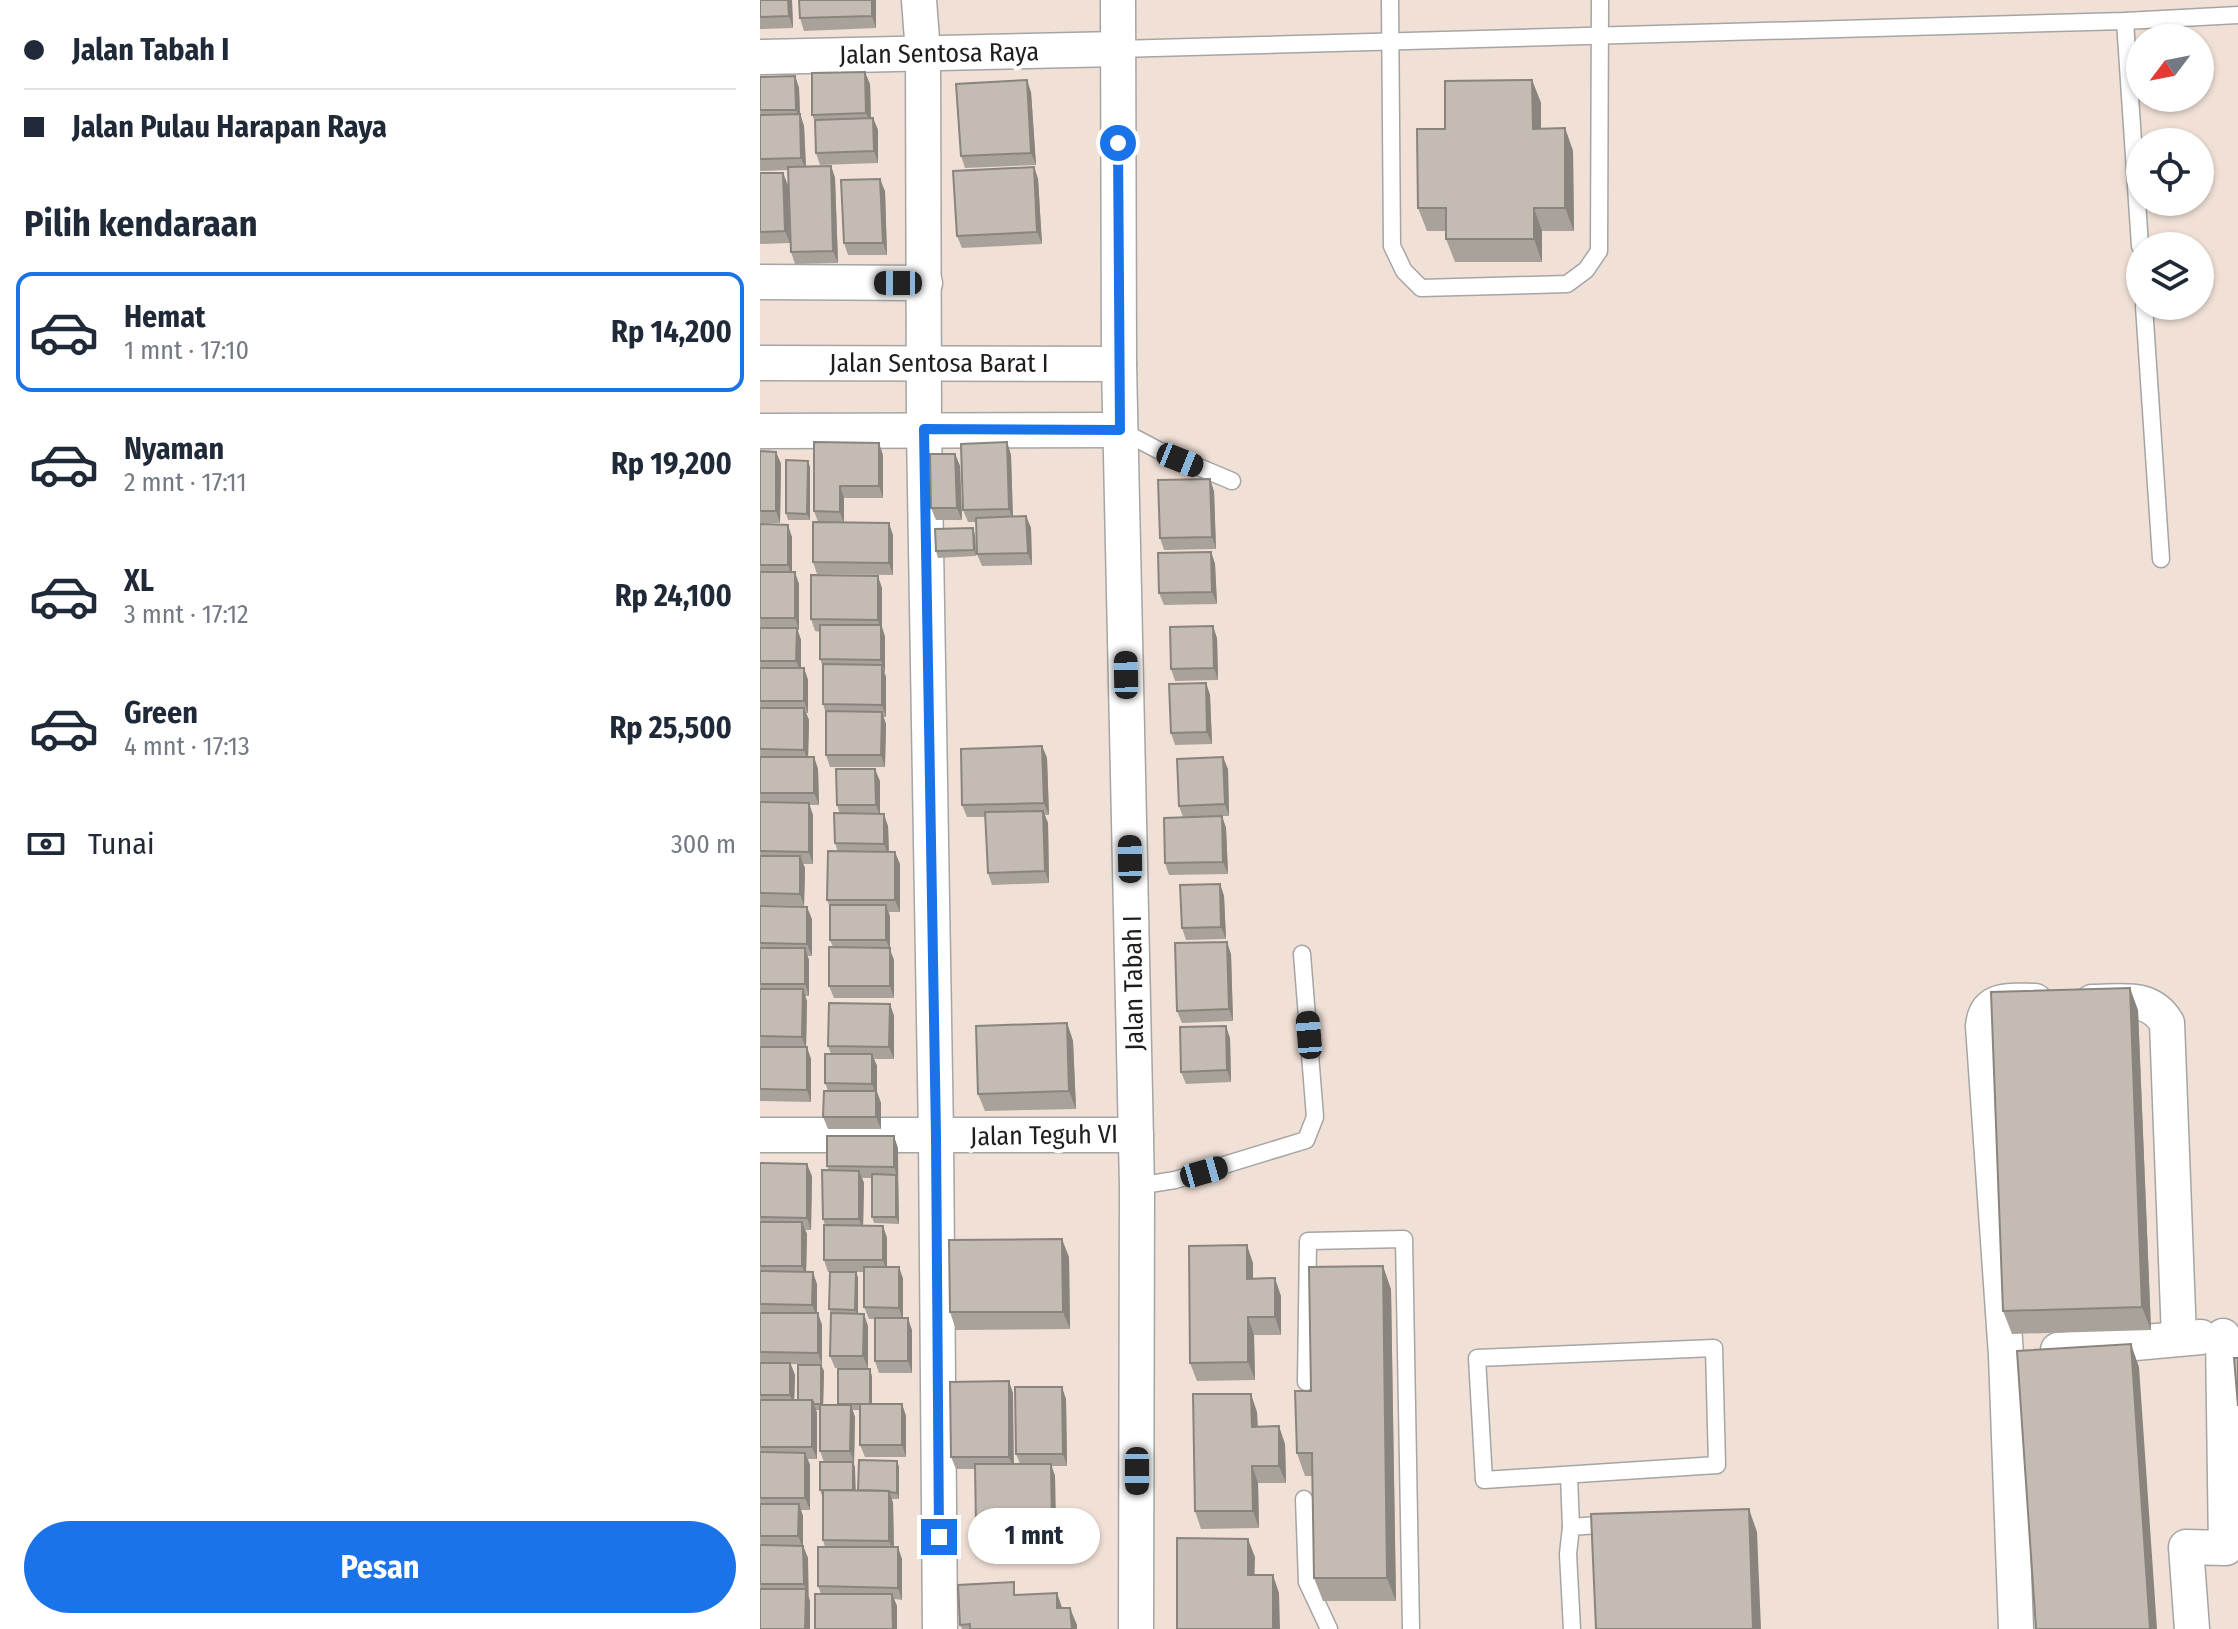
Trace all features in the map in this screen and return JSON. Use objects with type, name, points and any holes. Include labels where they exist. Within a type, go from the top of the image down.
[{"type":"street","points":[[919,0],[923,53],[924,429],[936,1136],[940,1629]]},
{"type":"street","name":"Jalan Tabah I","points":[[1118,0],[1120,430],[1137,1186],[1136,1629]]},
{"type":"street","name":"Jalan Sentosa Raya","points":[[760,57],[1118,49]]},
{"type":"street","points":[[760,282],[925,283]]},
{"type":"street","name":"Jalan Sentosa Barat I","points":[[760,363],[1119,364]]},
{"type":"street","points":[[760,431],[1120,430]]},
{"type":"street","points":[[2016,1629],[2006,1355],[1983,1026],[1984,1014],[1989,1007],[2011,1001],[2144,1002],[2155,1007],[2167,1023],[2179,1338]]},
{"type":"street","name":"Jalan Teguh VI","points":[[760,1135],[1136,1135]]},
{"type":"street","points":[[2006,1355],[2231,1336],[2226,1548],[2186,1547],[2192,1629]]},
{"type":"lane","points":[[1390,0],[1392,246],[1404,271],[1421,288],[1567,284],[1586,270],[1599,251],[1600,0]]},
{"type":"lane","points":[[1118,49],[2125,21],[2238,15]]},
{"type":"lane","points":[[2125,21],[2139,232]]},
{"type":"lane","points":[[2145,320],[2161,559]]},
{"type":"lane","points":[[1120,430],[1158,450],[1232,481]]},
{"type":"lane","points":[[1137,1186],[1175,1180],[1306,1140],[1315,1117],[1302,954]]},
{"type":"lane","points":[[1306,1382],[1308,1241],[1404,1239],[1411,1629]]},
{"type":"lane","points":[[1714,1348],[1717,1465],[1569,1476],[1484,1480],[1477,1358],[1714,1348]]},
{"type":"lane","points":[[1569,1476],[1571,1527],[1568,1554],[1572,1629]]},
{"type":"lane","points":[[1304,1499],[1307,1582],[1329,1629]]},
{"type":"lane","points":[[1571,1527],[1623,1523]]},
{"type":"shaded area","points":[[760,0],[2238,0],[2238,1629],[760,1629]]},
{"type":"building","points":[[760,0],[788,0],[789,16],[760,17]]},
{"type":"building","points":[[799,0],[872,0],[872,16],[800,18]]},
{"type":"building","points":[[865,72],[866,113],[812,115],[812,73]]},
{"type":"building","points":[[795,76],[796,110],[760,110],[760,77]]},
{"type":"building","points":[[1027,80],[1031,153],[961,156],[956,84]]},
{"type":"building","points":[[1532,80],[1533,129],[1565,128],[1565,208],[1534,208],[1534,239],[1446,239],[1446,208],[1418,208],[1417,129],[1445,129],[1445,81]]},
{"type":"building","points":[[800,114],[801,158],[760,159],[760,115]]},
{"type":"building","points":[[873,118],[874,151],[816,153],[815,120]]},
{"type":"building","points":[[831,166],[833,251],[791,252],[788,167]]},
{"type":"building","points":[[1034,167],[1037,232],[957,236],[953,171]]},
{"type":"building","points":[[760,173],[783,173],[785,231],[760,232]]},
{"type":"building","points":[[880,179],[883,243],[844,243],[841,180]]},
{"type":"building","points":[[814,442],[879,443],[879,486],[840,486],[840,512],[814,511]]},
{"type":"building","points":[[1007,442],[1009,509],[963,510],[961,444]]},
{"type":"building","points":[[760,451],[776,452],[776,511],[760,511]]},
{"type":"building","points":[[930,454],[955,454],[957,508],[931,508]]},
{"type":"building","points":[[786,460],[808,461],[807,514],[786,513]]},
{"type":"building","points":[[1210,479],[1212,537],[1160,538],[1158,480]]},
{"type":"building","points":[[1026,516],[1028,553],[977,554],[976,518]]},
{"type":"building","points":[[813,522],[889,523],[889,563],[813,562]]},
{"type":"building","points":[[760,524],[788,525],[788,565],[760,565]]},
{"type":"building","points":[[973,528],[974,550],[936,551],[935,529]]},
{"type":"building","points":[[1211,552],[1212,592],[1159,593],[1158,553]]},
{"type":"building","points":[[760,572],[795,572],[795,618],[760,618]]},
{"type":"building","points":[[811,575],[878,576],[878,620],[811,619]]},
{"type":"building","points":[[820,625],[881,625],[881,660],[820,659]]},
{"type":"building","points":[[1213,626],[1214,668],[1171,669],[1170,627]]},
{"type":"building","points":[[760,628],[797,628],[796,661],[760,661]]},
{"type":"building","points":[[823,664],[882,665],[882,705],[823,704]]},
{"type":"building","points":[[760,668],[804,668],[804,701],[760,701]]},
{"type":"building","points":[[1206,683],[1207,732],[1171,733],[1169,684]]},
{"type":"building","points":[[760,708],[804,708],[804,750],[760,749]]},
{"type":"building","points":[[826,711],[882,712],[881,755],[826,755]]},
{"type":"building","points":[[1042,746],[1044,803],[962,805],[961,749]]},
{"type":"building","points":[[760,757],[814,757],[814,793],[760,793]]},
{"type":"building","points":[[1223,757],[1225,804],[1179,806],[1177,759]]},
{"type":"building","points":[[836,769],[875,769],[876,805],[837,805]]},
{"type":"building","points":[[760,802],[809,803],[809,852],[760,851]]},
{"type":"building","points":[[1043,811],[1045,871],[988,873],[985,812]]},
{"type":"building","points":[[834,813],[884,814],[884,844],[835,843]]},
{"type":"building","points":[[1222,816],[1223,862],[1165,863],[1164,818]]},
{"type":"building","points":[[828,851],[895,852],[895,900],[827,900]]},
{"type":"building","points":[[760,856],[800,856],[800,894],[760,893]]},
{"type":"building","points":[[1220,884],[1221,927],[1182,928],[1180,885]]},
{"type":"building","points":[[830,905],[886,905],[886,940],[830,940]]},
{"type":"building","points":[[760,906],[807,907],[807,944],[760,943]]},
{"type":"building","points":[[1227,942],[1229,1009],[1177,1011],[1175,943]]},
{"type":"building","points":[[829,947],[890,948],[890,986],[829,986]]},
{"type":"building","points":[[760,948],[805,948],[805,984],[760,984]]},
{"type":"building","points":[[2130,988],[2142,1307],[2003,1311],[1991,992]]},
{"type":"building","points":[[760,989],[803,989],[802,1037],[760,1036]]},
{"type":"building","points":[[829,1003],[890,1004],[889,1047],[828,1046]]},
{"type":"building","points":[[1067,1023],[1069,1091],[978,1094],[976,1026]]},
{"type":"building","points":[[1226,1026],[1227,1070],[1181,1072],[1180,1027]]},
{"type":"building","points":[[760,1047],[807,1047],[807,1090],[760,1089]]},
{"type":"building","points":[[825,1054],[872,1054],[872,1084],[825,1083]]},
{"type":"building","points":[[824,1091],[876,1091],[876,1117],[823,1117]]},
{"type":"building","points":[[827,1136],[894,1136],[894,1167],[827,1166]]},
{"type":"building","points":[[760,1163],[807,1164],[807,1218],[760,1217]]},
{"type":"building","points":[[822,1170],[859,1171],[859,1219],[823,1219]]},
{"type":"building","points":[[872,1174],[896,1175],[896,1217],[872,1217]]},
{"type":"building","points":[[760,1222],[802,1222],[802,1266],[760,1266]]},
{"type":"building","points":[[824,1225],[883,1226],[883,1260],[824,1260]]},
{"type":"building","points":[[1062,1239],[1063,1312],[950,1312],[949,1240]]},
{"type":"building","points":[[1247,1245],[1247,1279],[1275,1278],[1275,1317],[1248,1317],[1248,1362],[1190,1363],[1189,1246]]},
{"type":"building","points":[[1383,1266],[1387,1578],[1314,1578],[1312,1453],[1297,1453],[1295,1391],[1311,1391],[1309,1267]]},
{"type":"building","points":[[864,1267],[899,1267],[899,1308],[864,1307]]},
{"type":"building","points":[[760,1271],[813,1272],[812,1305],[760,1304]]},
{"type":"building","points":[[830,1272],[856,1272],[855,1310],[829,1309]]},
{"type":"building","points":[[760,1313],[818,1313],[818,1353],[760,1352]]},
{"type":"building","points":[[831,1313],[864,1314],[863,1356],[830,1356]]},
{"type":"building","points":[[875,1318],[908,1318],[908,1361],[875,1361]]},
{"type":"building","points":[[2131,1344],[2150,1629],[2036,1629],[2017,1351]]},
{"type":"building","points":[[2234,1358],[2238,1358],[2238,1406]]},
{"type":"building","points":[[760,1363],[790,1363],[790,1395],[760,1395]]},
{"type":"building","points":[[798,1365],[821,1365],[821,1404],[798,1400]]},
{"type":"building","points":[[838,1369],[870,1369],[870,1404],[838,1404]]},
{"type":"building","points":[[1009,1381],[1009,1457],[951,1457],[950,1382]]},
{"type":"building","points":[[1015,1387],[1062,1387],[1063,1454],[1016,1454]]},
{"type":"building","points":[[1193,1394],[1251,1394],[1252,1427],[1279,1426],[1279,1466],[1252,1466],[1253,1511],[1195,1511]]},
{"type":"building","points":[[760,1400],[812,1400],[812,1447],[760,1447]]},
{"type":"building","points":[[860,1404],[902,1404],[902,1445],[860,1445]]},
{"type":"building","points":[[820,1405],[851,1405],[850,1451],[820,1451]]},
{"type":"building","points":[[760,1452],[805,1453],[805,1498],[760,1498]]},
{"type":"building","points":[[859,1460],[897,1461],[897,1493],[858,1490]]},
{"type":"building","points":[[820,1462],[853,1462],[853,1490],[820,1490]]},
{"type":"building","points":[[975,1464],[1051,1464],[1052,1525],[976,1526]]},
{"type":"building","points":[[823,1490],[889,1491],[889,1541],[823,1540]]},
{"type":"building","points":[[760,1504],[799,1504],[798,1536],[760,1536]]},
{"type":"building","points":[[1749,1509],[1753,1629],[1596,1629],[1591,1514]]},
{"type":"building","points":[[1177,1538],[1248,1539],[1248,1575],[1273,1575],[1273,1629],[1177,1629]]},
{"type":"building","points":[[760,1545],[803,1546],[804,1584],[760,1584]]},
{"type":"building","points":[[818,1547],[898,1547],[898,1588],[818,1586]]},
{"type":"building","points":[[1014,1582],[1014,1595],[1057,1593],[1057,1608],[1070,1608],[1072,1629],[970,1629],[970,1624],[960,1625],[958,1585]]},
{"type":"building","points":[[760,1589],[806,1589],[805,1629],[760,1629]]},
{"type":"building","points":[[815,1594],[892,1594],[893,1629],[815,1629]]},
{"type":"route","points":[[939,1537],[936,1136],[924,429],[1120,430],[1118,143]]}]
